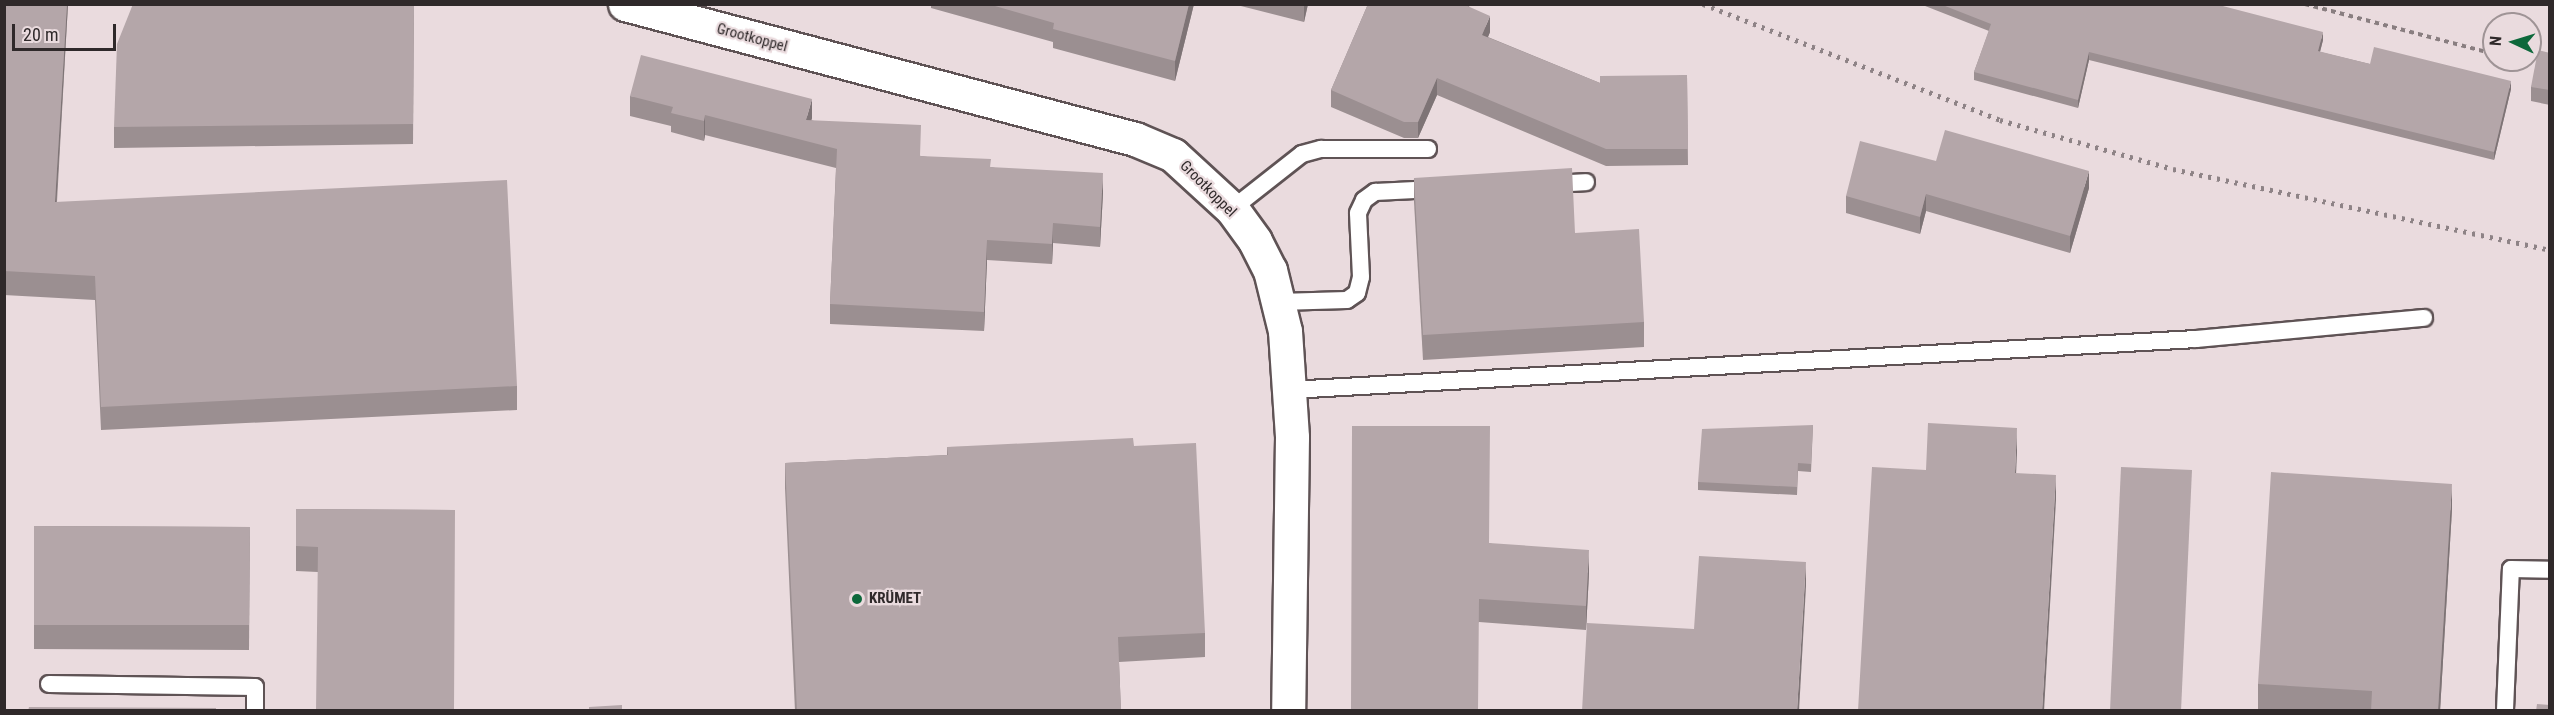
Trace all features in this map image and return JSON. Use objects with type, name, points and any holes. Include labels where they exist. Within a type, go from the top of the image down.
[{"type":"street","name":"Grootkoppel","points":[[625,4],[1135,139],[1173,155],[1232,210],[1255,241],[1280,302],[1290,390],[1288,711]]},
{"type":"lane","points":[[1232,210],[1302,154],[1321,149],[1428,149]]},
{"type":"lane","points":[[1527,185],[1586,182]]},
{"type":"lane","points":[[1280,302],[1347,300],[1357,293],[1361,277],[1358,213],[1364,200],[1375,192],[1457,188]]},
{"type":"lane","points":[[1290,390],[2184,339],[2424,318]]},
{"type":"lane","points":[[2505,711],[2511,569],[2550,570]]},
{"type":"lane","points":[[49,684],[255,687],[255,711]]},
{"type":"path","points":[[2305,4],[2482,51]]},
{"type":"building","points":[[4,4],[67,4],[55,202],[507,180],[517,386],[101,407],[95,276],[4,271]]},
{"type":"building","points":[[133,4],[414,4],[413,124],[114,127],[117,44]]},
{"type":"building","points":[[988,4],[1189,4],[1175,61],[1053,29],[1054,23]]},
{"type":"building","points":[[1368,4],[1463,4],[1490,16],[1482,35],[1600,83],[1600,76],[1687,75],[1688,149],[1606,149],[1437,78],[1418,122],[1404,122],[1331,90]]},
{"type":"building","points":[[1940,4],[2215,4],[2323,32],[2318,51],[2370,64],[2374,47],[2511,81],[2494,152],[2089,52],[2078,100],[1974,72],[1991,24]]},
{"type":"building","points":[[2542,51],[2550,53],[2550,90],[2531,87],[2534,72],[2542,72]]},
{"type":"building","points":[[641,55],[812,99],[806,120],[921,125],[920,156],[991,159],[990,167],[1103,173],[1100,227],[1053,223],[1052,244],[987,240],[984,312],[830,304],[837,149],[705,115],[704,121],[671,113],[673,107],[630,96]]},
{"type":"building","points":[[1945,130],[2089,171],[2070,236],[1926,194],[1920,217],[1846,196],[1860,141],[1936,161]]},
{"type":"building","points":[[1572,168],[1575,233],[1639,229],[1644,322],[1423,335],[1414,178]]},
{"type":"building","points":[[1928,423],[2017,428],[2015,473],[2056,475],[2042,711],[1858,711],[1872,467],[1926,470]]},
{"type":"building","points":[[1813,425],[1811,464],[1798,463],[1797,487],[1698,482],[1702,429]]},
{"type":"building","points":[[1352,426],[1490,426],[1489,543],[1589,550],[1586,606],[1479,599],[1478,711],[1351,711]]},
{"type":"building","points":[[1133,438],[1134,446],[1196,443],[1205,633],[1118,637],[1121,711],[797,711],[785,463],[948,455],[947,447]]},
{"type":"building","points":[[2121,467],[2192,470],[2181,711],[2110,711]]},
{"type":"building","points":[[2271,472],[2452,484],[2438,711],[2371,711],[2372,691],[2258,684]]},
{"type":"building","points":[[296,509],[455,510],[454,711],[316,711],[318,547],[296,546]]},
{"type":"building","points":[[34,526],[250,527],[249,625],[34,625]]},
{"type":"building","points":[[1699,556],[1806,562],[1797,711],[1582,711],[1587,623],[1694,629]]},
{"type":"building","points":[[2537,704],[2550,705],[2550,711],[2536,711]]},
{"type":"building","points":[[622,705],[622,711],[589,711],[589,707]]},
{"type":"building","points":[[29,707],[216,708],[216,711],[28,711]]},
{"type":"railway","points":[[1703,4],[2000,120],[2173,169],[2550,250]]},
{"type":"place","name":"KRÜMET","points":[[857,599]]}]
